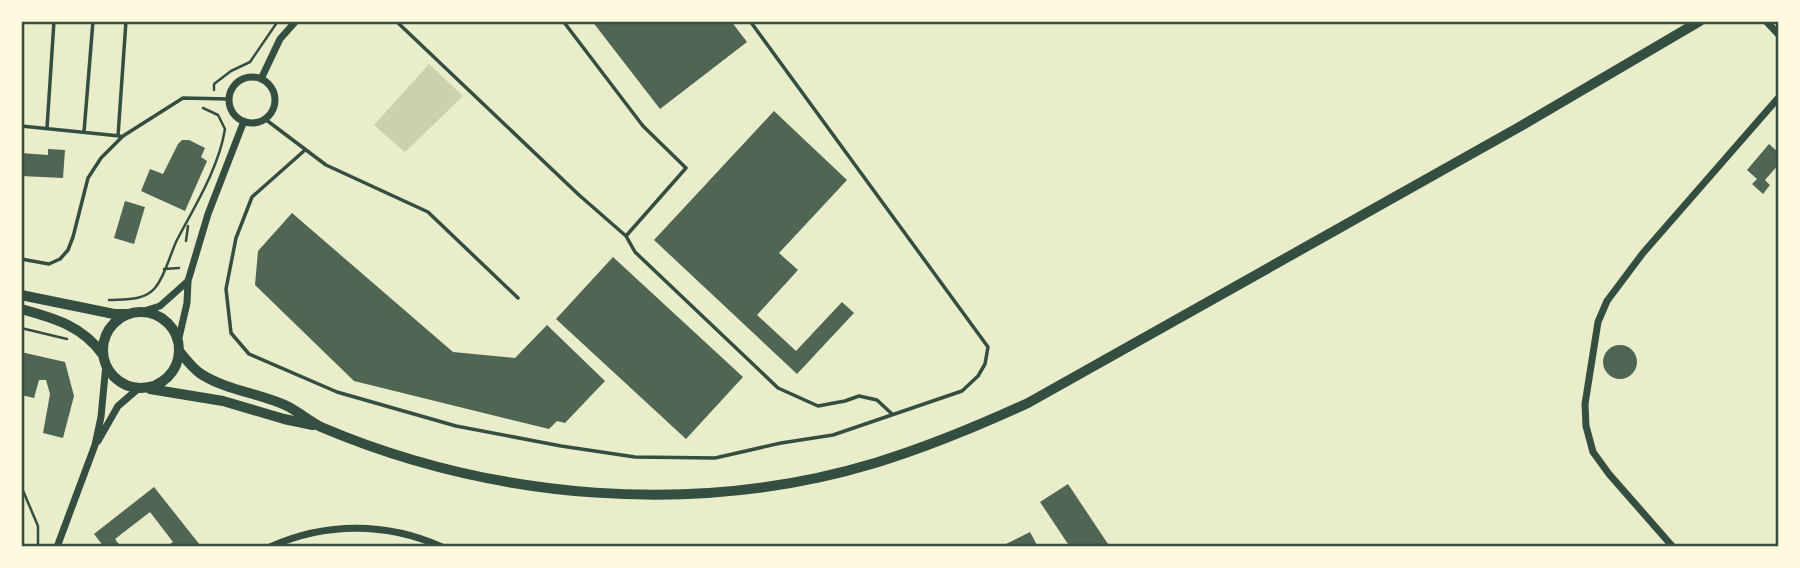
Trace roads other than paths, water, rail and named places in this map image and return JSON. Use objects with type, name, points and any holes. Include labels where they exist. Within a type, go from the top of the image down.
[{"type":"main road","points":[[21,309],[70,325],[94,342],[118,381],[142,388],[223,401],[319,426],[433,466],[484,479],[558,489],[674,494],[743,489],[809,479],[875,463],[972,429],[1028,403],[1700,21]]},
{"type":"main road","points":[[21,295],[114,314],[136,313],[161,317],[175,332],[179,346],[178,360],[170,376],[155,386],[142,388]]},
{"type":"main road","points":[[105,360],[104,345],[113,325],[136,313]]},
{"type":"main road","points":[[179,346],[201,374],[285,405],[319,426]]},
{"type":"street","points":[[261,79],[280,39],[296,21]]},
{"type":"street","points":[[1766,21],[1779,35]]},
{"type":"street","points":[[249,77],[261,79],[270,87],[274,98],[272,109],[265,119],[254,123],[244,121],[233,112],[229,99],[230,91],[238,82],[249,77]]},
{"type":"street","points":[[1673,547],[1609,474],[1594,452],[1586,426],[1585,404],[1598,322],[1607,301],[1643,253],[1779,97]]},
{"type":"street","points":[[179,346],[188,281],[208,214],[244,121]]},
{"type":"street","points":[[136,313],[160,306],[188,281]]},
{"type":"street","points":[[57,547],[95,445],[101,417],[105,360]]},
{"type":"street","points":[[95,445],[118,406],[142,388]]},
{"type":"street","points":[[270,547],[305,534],[348,528],[391,531],[442,547]]},
{"type":"lane","points":[[47,128],[54,21]]},
{"type":"lane","points":[[84,132],[93,21]]},
{"type":"lane","points":[[120,136],[126,21]]},
{"type":"lane","points":[[396,21],[579,195],[626,236],[635,252],[778,388],[818,406],[859,396],[877,400],[892,415]]},
{"type":"lane","points":[[563,21],[643,125],[686,168],[626,236]]},
{"type":"lane","points":[[305,150],[252,197],[236,238],[226,289],[231,333],[249,354],[337,392],[456,426],[635,457],[715,458],[780,443],[833,435],[962,391],[978,376],[985,363],[988,347],[750,21]]},
{"type":"lane","points":[[21,259],[49,264],[60,259],[74,237],[88,178],[100,158],[120,136],[183,98],[229,99]]},
{"type":"lane","points":[[265,119],[326,166],[428,212],[518,298]]},
{"type":"lane","points":[[21,126],[120,136]]}]
